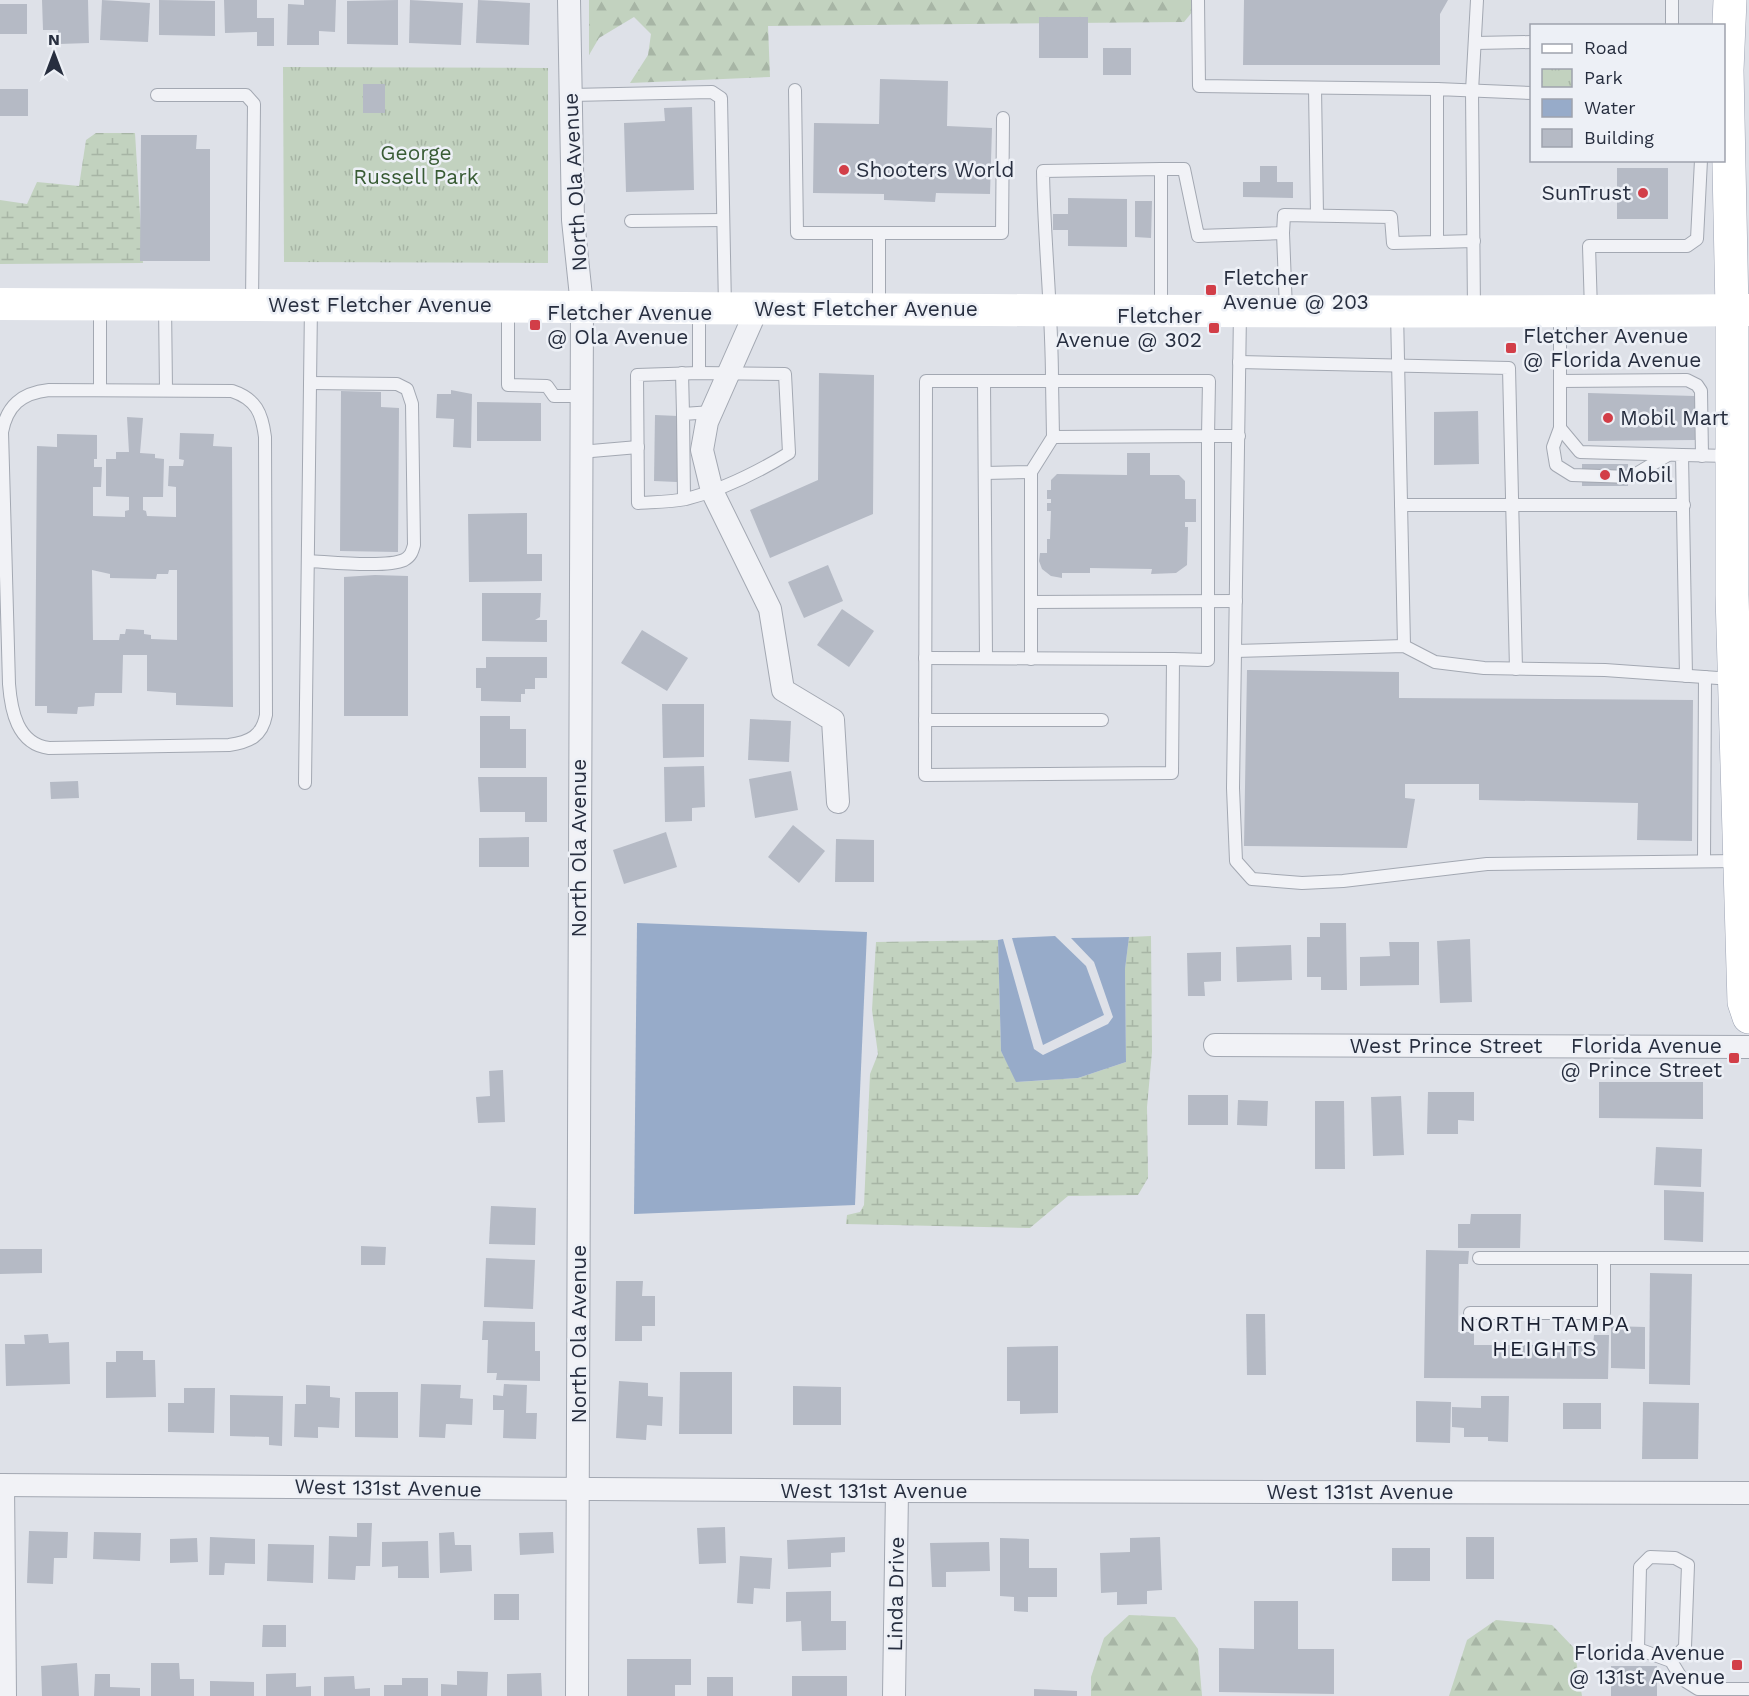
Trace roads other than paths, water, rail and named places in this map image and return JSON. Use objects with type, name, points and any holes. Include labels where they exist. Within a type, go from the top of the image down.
[{"type":"main road","points":[[1726,37],[1730,0]]},
{"type":"main road","points":[[1719,162],[1741,310],[1717,456],[1719,679],[1740,861],[1744,1002],[1749,1017]]},
{"type":"main road","name":"West Fletcher Avenue","points":[[0,304],[508,305],[879,310],[1741,310]]},
{"type":"street","name":"North Ola Avenue","points":[[569,0],[573,220],[582,306],[577,1696]]},
{"type":"street","points":[[757,309],[712,411],[702,450],[712,491],[770,609],[783,690],[833,720],[838,802]]},
{"type":"street","name":"West Prince Street","points":[[1215,1045],[1749,1047]]},
{"type":"street","points":[[2,1485],[4,1696]]},
{"type":"street","name":"West 131st Avenue","points":[[2,1485],[578,1490],[1749,1493]]},
{"type":"street","name":"Linda Drive","points":[[894,1696],[897,1491]]},
{"type":"lane","points":[[1198,0],[1199,86],[1437,89],[1530,93]]},
{"type":"lane","points":[[1474,311],[1472,91],[1477,0]]},
{"type":"lane","points":[[1672,0],[1672,24]]},
{"type":"lane","points":[[1475,43],[1530,42]]},
{"type":"lane","points":[[1315,87],[1317,215]]},
{"type":"lane","points":[[1437,89],[1437,242]]},
{"type":"lane","points":[[795,90],[797,233],[1002,232],[1003,118]]},
{"type":"lane","points":[[571,95],[712,92],[721,98],[723,220],[712,308],[699,373]]},
{"type":"lane","points":[[158,95],[246,95],[254,104],[252,304]]},
{"type":"lane","points":[[1591,311],[1589,246],[1687,246],[1696,239],[1716,162]]},
{"type":"lane","points":[[1161,169],[1161,310]]},
{"type":"lane","points":[[1031,659],[1031,472],[1053,437],[1052,309],[1044,223],[1043,171],[1184,169],[1198,236],[1283,233]]},
{"type":"lane","points":[[1286,311],[1284,215],[1391,217],[1393,243],[1474,241]]},
{"type":"lane","points":[[631,221],[723,220]]},
{"type":"lane","points":[[879,233],[879,310]]},
{"type":"lane","points":[[100,304],[100,390]]},
{"type":"lane","points":[[165,304],[166,390]]},
{"type":"lane","points":[[305,783],[311,304]]},
{"type":"lane","points":[[508,305],[508,385],[547,386],[554,396],[580,396]]},
{"type":"lane","points":[[1240,310],[1233,788],[1236,861],[1252,879],[1302,883],[1487,864],[1740,861]]},
{"type":"lane","points":[[1397,311],[1404,646]]},
{"type":"lane","points":[[1560,311],[1560,428],[1553,447],[1556,465],[1572,476],[1631,477],[1668,455]]},
{"type":"lane","points":[[1239,362],[1509,368],[1510,505],[1516,669]]},
{"type":"lane","points":[[682,373],[684,499]]},
{"type":"lane","points":[[699,373],[785,374],[789,453],[768,466],[712,491],[684,499],[638,503],[637,375],[699,373]]},
{"type":"lane","points":[[1560,381],[1687,380],[1697,385],[1701,391],[1717,456],[1580,452],[1560,428]]},
{"type":"lane","points":[[925,658],[1173,659],[1208,660],[1209,381],[926,381],[925,658],[925,775],[1172,773],[1173,659]]},
{"type":"lane","points":[[984,381],[986,658]]},
{"type":"lane","points":[[308,561],[390,563],[404,560],[412,553],[414,545],[412,404],[407,389],[397,384],[310,383]]},
{"type":"lane","points":[[49,390],[166,390],[232,392],[245,396],[260,413],[265,437],[265,724],[255,738],[229,745],[40,747],[21,733],[10,696],[2,432],[9,409],[27,394],[49,390]]},
{"type":"lane","points":[[683,414],[712,411]]},
{"type":"lane","points":[[1053,437],[1239,436]]},
{"type":"lane","points":[[580,452],[638,447]]},
{"type":"lane","points":[[1682,455],[1686,676]]},
{"type":"lane","points":[[985,473],[1031,472]]},
{"type":"lane","points":[[1401,505],[1684,505]]},
{"type":"lane","points":[[1031,602],[1236,602]]},
{"type":"lane","points":[[1235,651],[1404,646],[1436,662],[1516,669],[1605,670],[1719,679],[1704,861]]},
{"type":"lane","points":[[925,720],[1102,720]]},
{"type":"lane","points":[[1479,1258],[1749,1258]]},
{"type":"lane","points":[[1470,1313],[1604,1313],[1604,1258]]},
{"type":"lane","points":[[1671,1661],[1685,1647],[1689,1565],[1675,1558],[1650,1557],[1640,1567],[1638,1649],[1671,1661],[1682,1679],[1698,1689],[1749,1689]]},
{"type":"water","points":[[637,923],[867,932],[855,1205],[634,1214]]},
{"type":"water","points":[[1055,936],[1086,966],[1104,1015],[1043,1045],[1012,938]]},
{"type":"water","points":[[1129,937],[1125,969],[1126,1062],[1078,1078],[1016,1082],[1001,1051],[998,940],[1003,939],[1034,1049],[1043,1055],[1108,1024],[1113,1017],[1094,962],[1071,938]]},
{"type":"place","name":"Shooters World","points":[[844,170]]},
{"type":"place","name":"SunTrust","points":[[1643,193]]},
{"type":"place","name":"Fletcher Avenue @ 203","points":[[1211,290]]},
{"type":"place","name":"Fletcher Avenue @ Ola Avenue","points":[[535,325]]},
{"type":"place","name":"Fletcher Avenue @ 302","points":[[1214,328]]},
{"type":"place","name":"Fletcher Avenue @ Florida Avenue","points":[[1511,348]]},
{"type":"place","name":"Mobil Mart","points":[[1608,418]]},
{"type":"place","name":"Mobil","points":[[1605,475]]},
{"type":"place","name":"Florida Avenue @ Prince Street","points":[[1734,1058]]},
{"type":"place","name":"Florida Avenue @ 131st Avenue","points":[[1737,1665]]},
{"type":"district","name":"NORTH TAMPA HEIGHTS","points":[[1545,1336]]},
{"type":"park label","name":"George Russell Park","points":[[416,165]]}]
